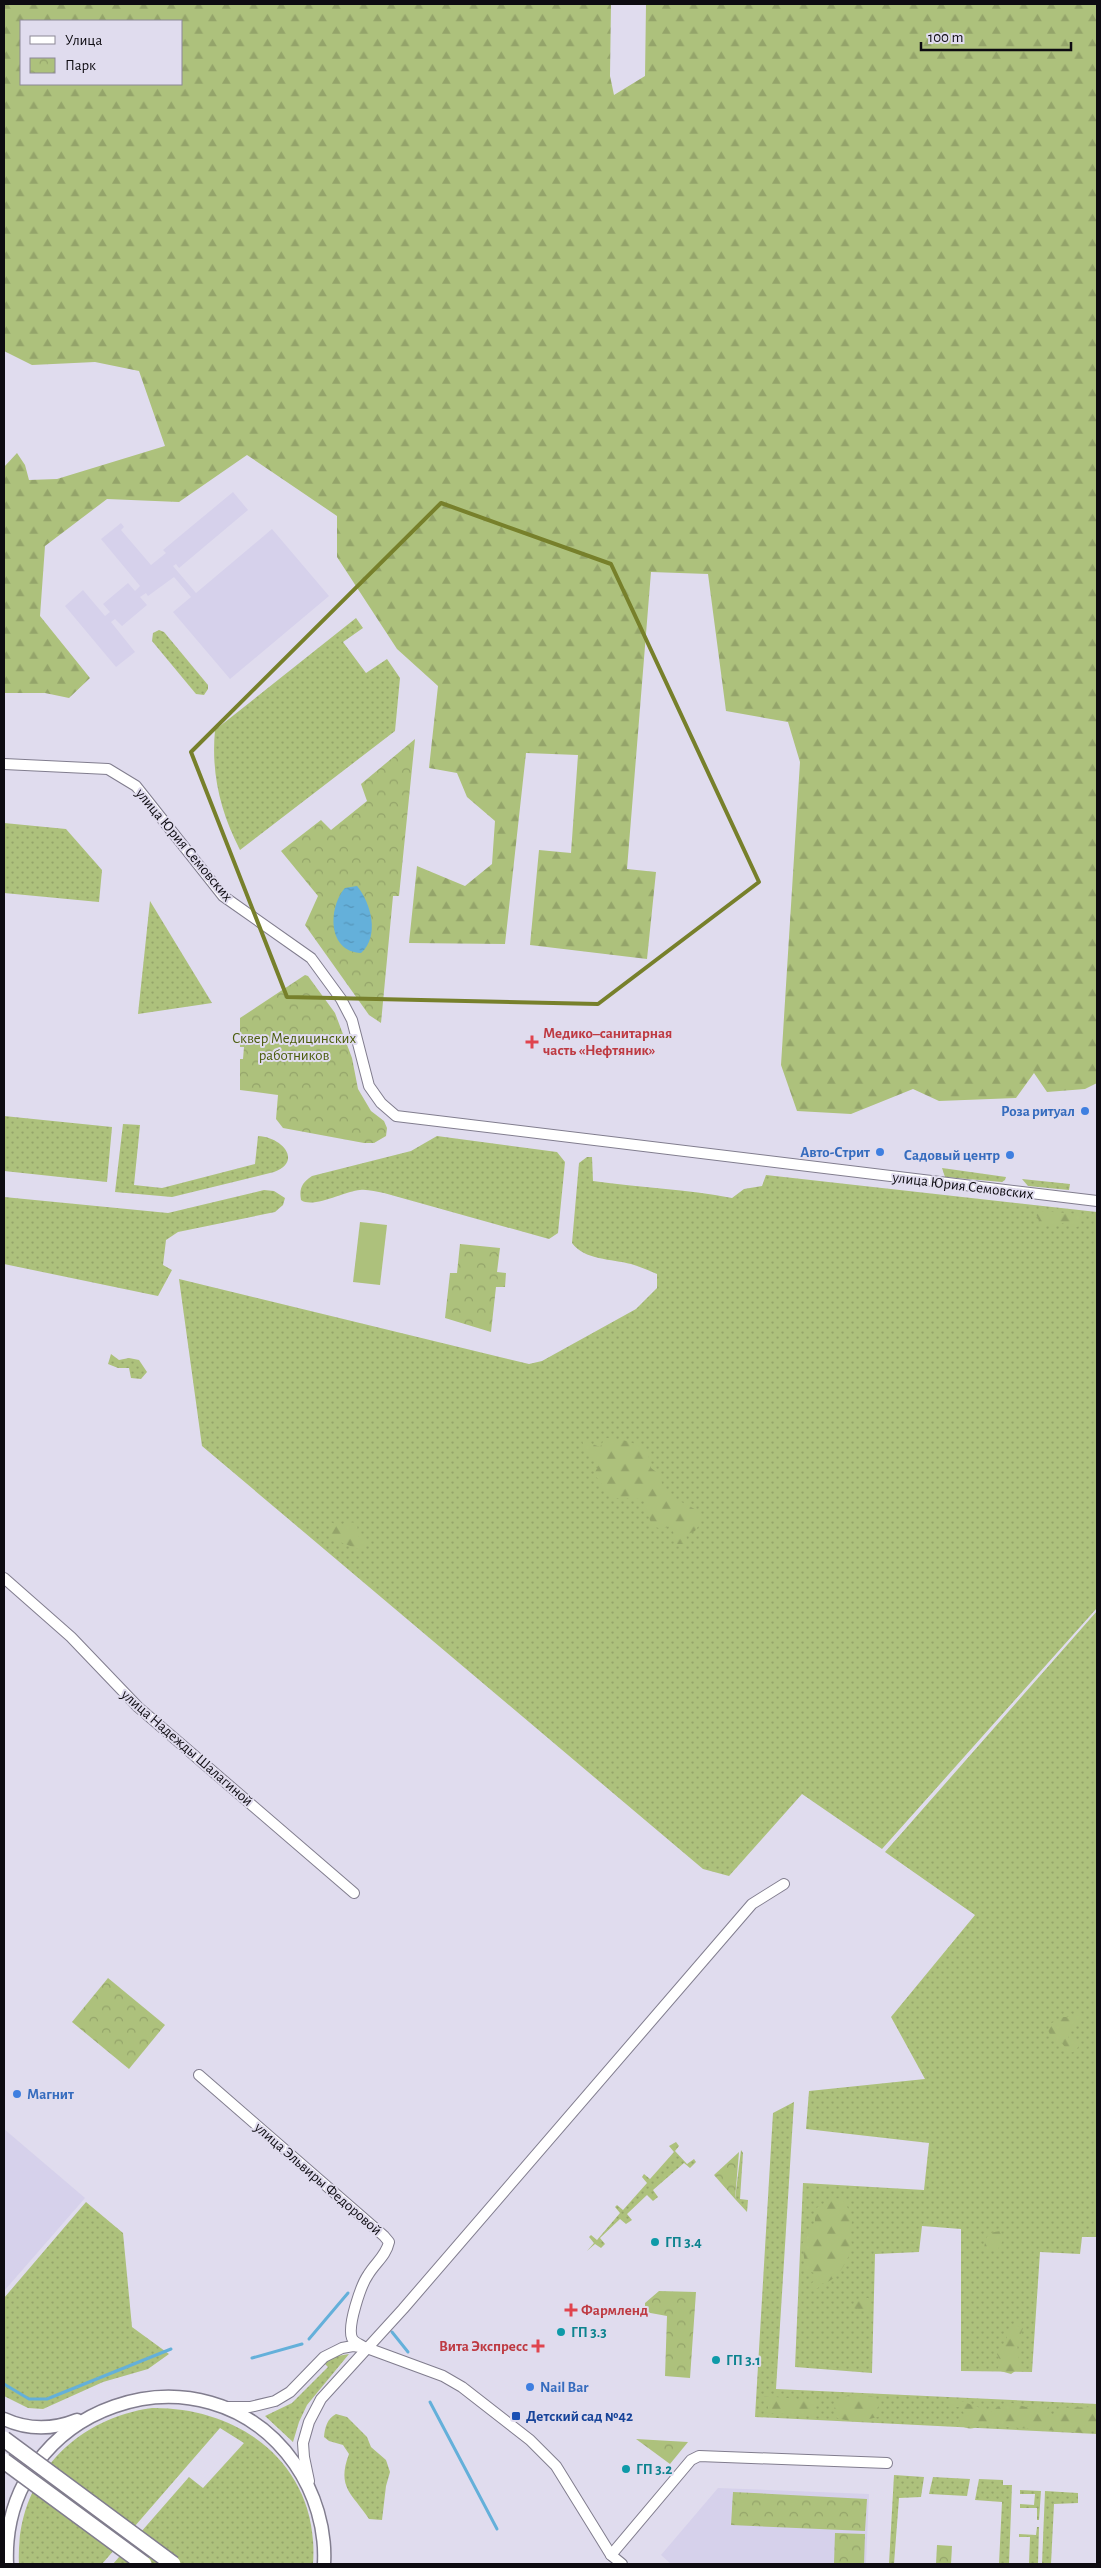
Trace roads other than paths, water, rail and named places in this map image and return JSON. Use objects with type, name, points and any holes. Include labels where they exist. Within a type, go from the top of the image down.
[{"type":"highway","points":[[4,2439],[173,2564]]},
{"type":"highway","points":[[4,2461],[144,2564]]},
{"type":"main road","points":[[4,2419],[16,2424],[39,2428],[67,2424],[118,2404],[154,2397],[180,2398],[221,2407],[254,2424],[282,2448],[300,2471],[315,2501],[323,2538],[324,2564]]},
{"type":"main road","points":[[7,2560],[12,2517],[26,2480],[43,2455],[64,2434],[98,2412]]},
{"type":"main road","points":[[4,2520],[7,2560]]},
{"type":"street","name":"улица Юрия Семовских","points":[[4,764],[108,769],[136,786],[223,896],[311,958],[341,999],[352,1020],[369,1086],[381,1103],[396,1116],[1097,1201]]},
{"type":"street","name":"улица Надежды Шалагиной","points":[[4,1578],[71,1637],[138,1707],[354,1893]]},
{"type":"street","points":[[315,2501],[304,2458],[303,2443],[309,2422],[321,2399],[752,1904],[784,1884]]},
{"type":"street","name":"улица Эльвиры Федоровой","points":[[198,2075],[389,2242],[387,2250],[368,2275],[360,2291],[351,2328],[351,2336],[354,2342],[367,2348]]},
{"type":"street","points":[[221,2407],[250,2407],[269,2404],[290,2392],[316,2364],[332,2353],[353,2346],[367,2348],[443,2376],[462,2387],[530,2440],[556,2466],[611,2555],[622,2564]]},
{"type":"street","points":[[611,2555],[691,2460],[699,2456],[887,2463]]},
{"type":"water","points":[[357,886],[366,901],[372,929],[367,946],[361,953],[350,951],[342,945],[334,927],[334,917],[339,896],[345,888]]},
{"type":"waterway","points":[[309,2339],[348,2293]]},
{"type":"waterway","points":[[392,2332],[408,2352]]},
{"type":"waterway","points":[[252,2358],[302,2344]]},
{"type":"waterway","points":[[4,2384],[29,2399],[47,2399],[171,2349]]},
{"type":"waterway","points":[[430,2402],[497,2529]]},
{"type":"place","name":"Медико–санитарная часть «Нефтяник»","points":[[532,1042]]},
{"type":"place","name":"Роза ритуал","points":[[1085,1111]]},
{"type":"place","name":"Авто-Стрит","points":[[880,1152]]},
{"type":"place","name":"Садовый центр","points":[[1010,1155]]},
{"type":"place","name":"Магнит","points":[[17,2094]]},
{"type":"place","name":"ГП 3.4","points":[[655,2242]]},
{"type":"place","name":"Фармленд","points":[[571,2310]]},
{"type":"place","name":"ГП 3.3","points":[[561,2332]]},
{"type":"place","name":"Вита Экспресс","points":[[538,2346]]},
{"type":"place","name":"ГП 3.1","points":[[716,2360]]},
{"type":"place","name":"Nail Bar","points":[[530,2387]]},
{"type":"place","name":"Детский сад №42","points":[[516,2416]]},
{"type":"place","name":"ГП 3.2","points":[[626,2469]]},
{"type":"park label","name":"Сквер Медицинских работников","points":[[294,1046]]}]
